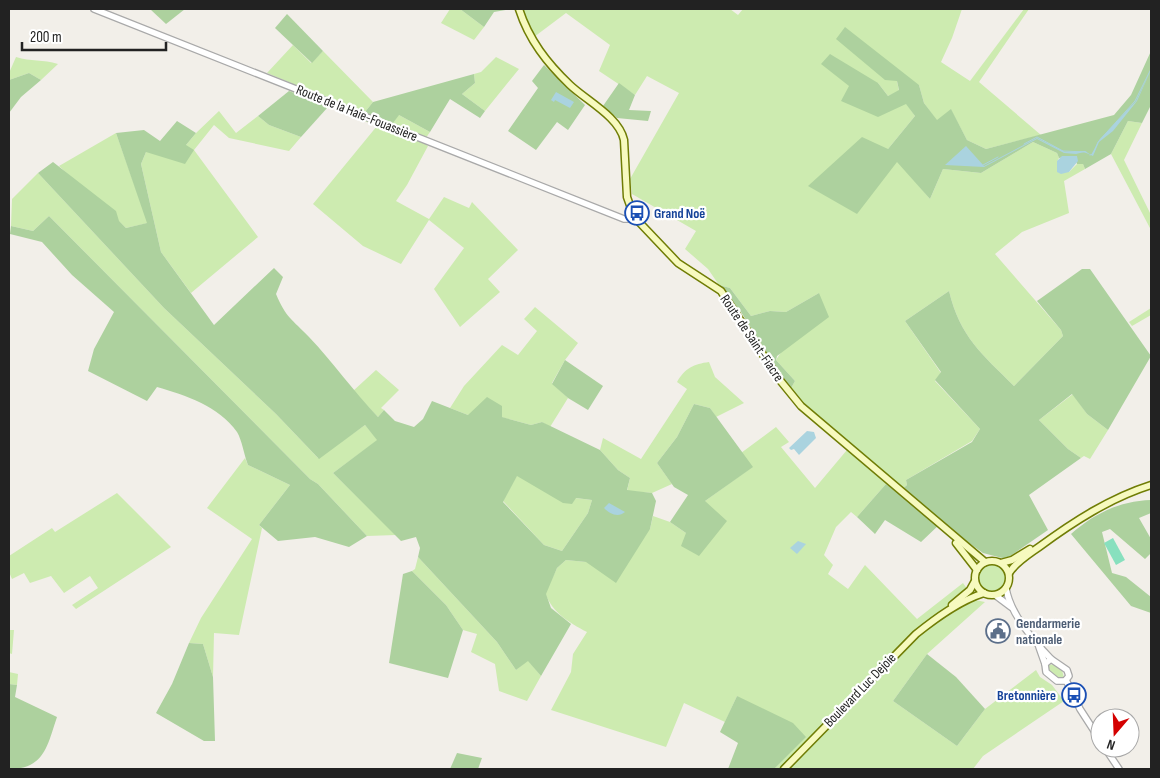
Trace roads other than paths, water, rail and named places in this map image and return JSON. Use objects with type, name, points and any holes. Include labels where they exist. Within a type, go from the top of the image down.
[{"type":"main road","name":"Route de Saint-Fiacre","points":[[519,9],[526,30],[544,57],[570,85],[613,121],[621,131],[624,140],[627,197],[637,220],[678,263],[721,291],[779,379],[801,406],[889,478],[942,527],[985,562]]},
{"type":"main road","points":[[1001,563],[1012,560],[1114,500],[1151,485]]},
{"type":"main road","name":"Route de Saint-Fiacre","points":[[942,527],[972,561],[977,570]]},
{"type":"main road","points":[[1009,573],[1016,564],[1059,532]]},
{"type":"main road","points":[[994,560],[1001,563],[1009,573],[1010,580],[1006,588],[995,595],[984,593],[975,581],[977,570],[985,562],[994,560]]},
{"type":"main road","name":"Boulevard Luc Dejoie","points":[[784,769],[896,652],[970,590],[975,581]]},
{"type":"main road","name":"Boulevard Luc Dejoie","points":[[940,615],[974,596],[984,593]]},
{"type":"street","name":"Route de la Haie-Fouassière","points":[[94,9],[620,217],[637,220]]},
{"type":"street","points":[[620,217],[632,211]]},
{"type":"street","points":[[1006,588],[1015,611],[1039,647],[1051,660],[1067,670],[1069,674],[1066,680]]},
{"type":"street","points":[[995,595],[1015,611]]},
{"type":"street","points":[[1039,647],[1046,672],[1059,681],[1090,724]]},
{"type":"street","points":[[1045,664],[1051,660]]},
{"type":"street","points":[[1059,681],[1066,680]]},
{"type":"street","points":[[1066,680],[1080,709]]},
{"type":"street","points":[[1112,758],[1119,769]]},
{"type":"water","points":[[1151,70],[1137,101],[1113,131],[1099,142],[1093,156],[1084,152],[1076,154],[1064,153],[1037,139],[984,167],[945,165],[966,146],[984,166],[1037,138],[1065,152],[1085,151],[1091,155],[1100,139],[1136,101]]},
{"type":"water","points":[[556,92],[574,102],[570,108],[555,100],[554,102],[551,100]]},
{"type":"water","points":[[1062,156],[1077,156],[1078,161],[1069,172],[1061,174],[1057,172],[1057,161]]},
{"type":"water","points":[[807,431],[814,432],[816,438],[799,455],[794,449],[791,450],[789,448]]},
{"type":"water","points":[[609,503],[625,512],[620,515],[611,513],[604,508]]},
{"type":"water","points":[[798,541],[806,544],[797,554],[790,548]]},
{"type":"waterway","points":[[1090,155],[1093,154],[1098,142],[1135,101],[1151,69]]},
{"type":"waterway","points":[[1024,144],[1037,137],[1063,151],[1086,152]]},
{"type":"waterway","points":[[983,165],[998,157]]},
{"type":"place","name":"Grand Noë","points":[[637,213]]},
{"type":"place","name":"Gendarmerie nationale","points":[[998,631]]},
{"type":"place","name":"Bretonnière","points":[[1074,695]]}]
